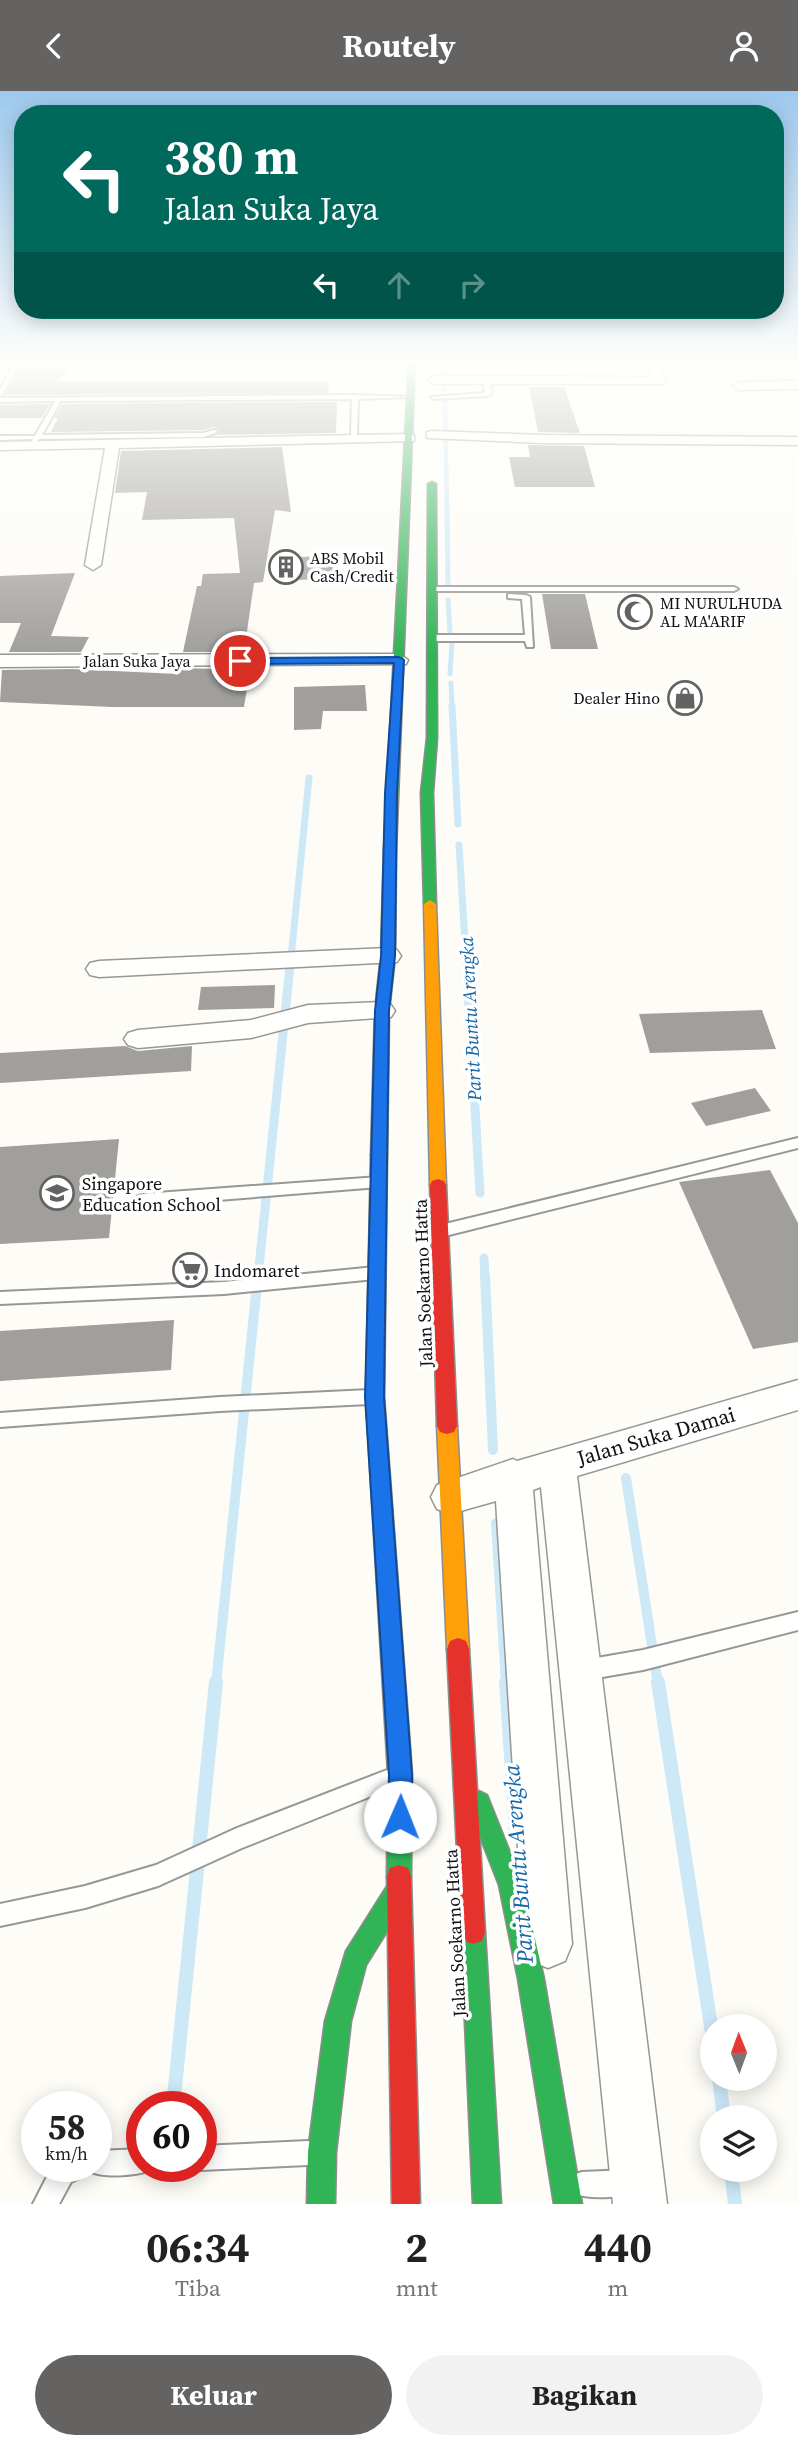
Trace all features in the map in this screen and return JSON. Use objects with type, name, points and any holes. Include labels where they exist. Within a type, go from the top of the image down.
[{"type":"main road","name":"Jalan Soekarno Hatta","points":[[408,458],[399,660],[440,1231],[450,1497],[487,2204]]},
{"type":"main road","name":"Jalan Soekarno Hatta","points":[[406,2204],[399,1888],[400,1775],[375,1397],[376,1273],[382,1011],[409,793],[432,738],[432,473]]},
{"type":"main road","points":[[466,1768],[511,1885],[531,1979],[567,2195]]},
{"type":"main road","points":[[321,2204],[322,2152],[338,2021],[355,1960],[399,1888]]},
{"type":"street","points":[[93,565],[111,458]]},
{"type":"street","name":"Jalan Suka Jaya","points":[[0,661],[399,660]]},
{"type":"street","points":[[99,969],[388,956]]},
{"type":"street","points":[[138,1039],[251,1029],[308,1014],[382,1011]]},
{"type":"street","name":"Jalan Suka Damai","points":[[450,1497],[513,1476],[798,1395]]},
{"type":"street","points":[[557,1464],[638,2193]]},
{"type":"street","points":[[513,1476],[567,2195]]},
{"type":"lane","points":[[432,593],[734,589]]},
{"type":"lane","points":[[432,593],[524,596],[530,641],[433,638]]},
{"type":"lane","points":[[440,1231],[798,1143]]},
{"type":"lane","points":[[143,1200],[380,1182]]},
{"type":"lane","points":[[0,1298],[224,1288],[376,1273]]},
{"type":"lane","points":[[0,1420],[220,1404],[375,1397]]},
{"type":"lane","points":[[580,1671],[643,1660],[798,1621]]},
{"type":"lane","points":[[0,1915],[85,1897],[158,1875],[237,1839],[400,1775]]},
{"type":"lane","points":[[217,2157],[322,2152]]},
{"type":"lane","points":[[46,2204],[57,2182]]},
{"type":"lane","points":[[567,2195],[638,2193]]},
{"type":"building","points":[[120,458],[283,458],[291,512],[275,510],[263,582],[254,583],[244,652],[183,652],[197,586],[201,586],[203,574],[240,573],[234,518],[142,520],[147,492],[115,493]]},
{"type":"building","points":[[509,458],[587,458],[595,487],[515,487]]},
{"type":"building","points":[[331,556],[336,578],[299,580],[300,557]]},
{"type":"building","points":[[75,573],[51,636],[89,637],[81,652],[9,652],[21,623],[0,623],[0,576]]},
{"type":"building","points":[[542,594],[585,594],[598,649],[551,649]]},
{"type":"building","points":[[179,668],[250,670],[244,707],[112,707],[0,702],[2,670],[72,669],[178,674]]},
{"type":"building","points":[[365,685],[367,711],[323,711],[321,729],[294,730],[294,687]]},
{"type":"building","points":[[275,985],[274,1008],[198,1010],[201,987]]},
{"type":"building","points":[[762,1010],[776,1049],[650,1053],[639,1014]]},
{"type":"building","points":[[125,1046],[138,1051],[192,1046],[191,1071],[0,1083],[0,1053]]},
{"type":"building","points":[[755,1088],[771,1111],[706,1126],[691,1103]]},
{"type":"building","name":"Singapore Education School","points":[[119,1139],[109,1238],[0,1244],[0,1147]]},
{"type":"building","points":[[770,1170],[798,1223],[798,1342],[753,1349],[679,1182]]},
{"type":"building","points":[[174,1320],[171,1370],[0,1381],[0,1331]]},
{"type":"waterway","name":"Parit Buntu Arengka","points":[[446,458],[447,513]]},
{"type":"waterway","name":"Parit Buntu Arengka","points":[[447,511],[448,584]]},
{"type":"waterway","name":"Parit Buntu Arengka","points":[[448,600],[450,632]]},
{"type":"waterway","name":"Parit Buntu Arengka","points":[[450,674],[452,642]]},
{"type":"waterway","name":"Parit Buntu Arengka","points":[[451,683],[452,708]]},
{"type":"waterway","name":"Parit Buntu Arengka","points":[[452,706],[458,824]]},
{"type":"waterway","points":[[291,958],[309,778]]},
{"type":"waterway","name":"Parit Buntu Arengka","points":[[459,845],[466,958]]},
{"type":"waterway","points":[[258,1277],[291,956]]},
{"type":"waterway","name":"Parit Buntu Arengka","points":[[466,956],[480,1193]]},
{"type":"waterway","name":"Parit Buntu Arengka","points":[[484,1258],[485,1277]]},
{"type":"waterway","points":[[216,1684],[258,1275]]},
{"type":"waterway","name":"Parit Buntu Arengka","points":[[485,1275],[493,1450]]},
{"type":"waterway","points":[[626,1478],[658,1684]]},
{"type":"waterway","name":"Parit Buntu Arengka","points":[[496,1523],[506,1684]]},
{"type":"waterway","points":[[175,2091],[216,1682]]},
{"type":"waterway","name":"Parit Buntu Arengka","points":[[506,1682],[516,1832]]},
{"type":"waterway","points":[[658,1682],[709,2014]]},
{"type":"waterway","points":[[721,2091],[722,2105]]},
{"type":"waterway","points":[[732,2182],[735,2204]]},
{"type":"traffic: fast","points":[[390,851],[408,458]]},
{"type":"traffic: fast","points":[[430,904],[427,793],[432,738],[432,484]]},
{"type":"traffic: fast","points":[[379,1155],[375,1397],[400,1774],[399,1877]]},
{"type":"traffic: fast","points":[[479,1803],[511,1885],[531,1979],[568,2204]]},
{"type":"traffic: fast","points":[[321,2204],[322,2152],[338,2021],[355,1960],[397,1892]]},
{"type":"traffic: fast","points":[[473,1932],[487,2204]]},
{"type":"traffic: slow","points":[[379,1155],[382,1011],[388,956],[390,851]]},
{"type":"traffic: slow","points":[[430,904],[438,1185]]},
{"type":"traffic: slow","points":[[447,1426],[458,1649]]},
{"type":"traffic: jam","points":[[438,1185],[447,1426]]},
{"type":"traffic: jam","points":[[458,1649],[473,1932]]},
{"type":"traffic: jam","points":[[399,1877],[406,2204]]},
{"type":"place","name":"ABS Mobil Cash/Credit","points":[[286,567]]},
{"type":"place","name":"MI NURULHUDA AL MA'ARIF","points":[[635,612]]},
{"type":"place","name":"Dealer Hino","points":[[685,698]]},
{"type":"place","name":"Singapore Education School","points":[[57,1193]]},
{"type":"place","name":"Indomaret","points":[[190,1270]]},
{"type":"route","points":[[240,661],[399,660],[391,793],[388,956],[382,1011],[375,1397],[400,1775],[400,1817]]}]
